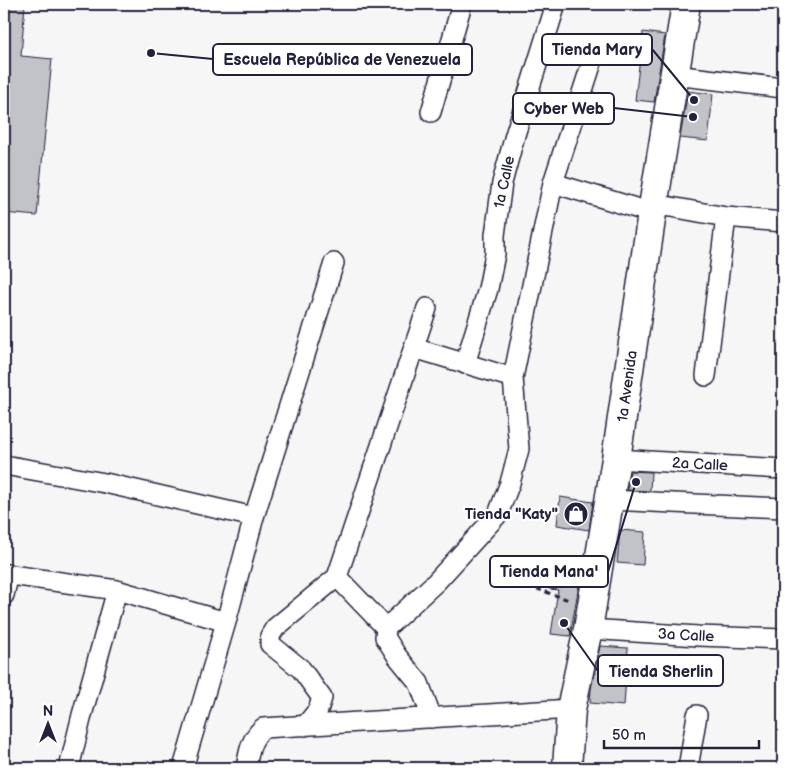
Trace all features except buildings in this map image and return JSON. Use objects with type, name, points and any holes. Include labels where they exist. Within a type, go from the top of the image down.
[{"type":"street","points":[[431,112],[462,4]]},
{"type":"street","name":"1a Calle","points":[[465,364],[488,289],[502,184],[515,134],[556,4]]},
{"type":"street","name":"1a Avenida","points":[[567,768],[570,710],[590,618],[686,4]]},
{"type":"street","points":[[432,718],[419,683],[397,656],[385,637],[386,628],[436,582],[498,514],[510,483],[518,448],[513,378],[553,184],[593,59]]},
{"type":"street","points":[[674,75],[783,88]]},
{"type":"street","points":[[553,184],[653,209],[672,207],[726,217],[783,222]]},
{"type":"street","points":[[706,376],[726,217]]},
{"type":"street","points":[[183,768],[226,622],[254,517],[334,264]]},
{"type":"street","points":[[305,726],[318,710],[322,698],[301,670],[270,644],[270,636],[275,628],[337,578],[427,308]]},
{"type":"street","points":[[414,348],[513,378]]},
{"type":"street","name":"2a Calle","points":[[616,459],[783,469]]},
{"type":"street","points":[[10,466],[105,483],[254,517]]},
{"type":"street","points":[[609,500],[783,508]]},
{"type":"street","points":[[4,595],[6,574],[117,590],[226,622]]},
{"type":"street","points":[[337,578],[386,628]]},
{"type":"street","points":[[69,768],[117,590]]},
{"type":"street","name":"3a Calle","points":[[590,618],[698,636],[783,639]]},
{"type":"street","points":[[246,768],[251,746],[256,735],[263,728],[570,710]]},
{"type":"street","points":[[688,768],[697,715]]},
{"type":"path","points":[[520,583],[590,618]]},
{"type":"place","name":"Escuela República de Venezuela","points":[[151,53]]},
{"type":"place","name":"Tienda Mary","points":[[694,100]]},
{"type":"place","name":"Cyber Web","points":[[693,117]]},
{"type":"place","name":"Tienda Mana'","points":[[636,482]]},
{"type":"place","name":"Tienda \"Katy\"","points":[[576,514]]},
{"type":"place","name":"Tienda Sherlin","points":[[564,623]]}]
